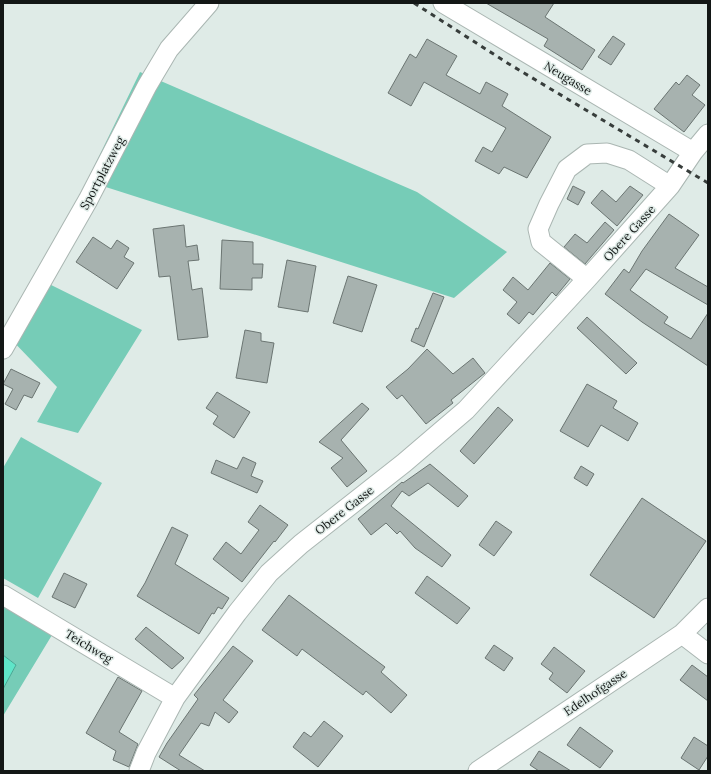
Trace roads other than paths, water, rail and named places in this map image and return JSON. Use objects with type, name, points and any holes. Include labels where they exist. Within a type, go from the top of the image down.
[{"type":"street","name":"Sportplatzweg","points":[[3,349],[88,200],[147,86],[169,49],[209,3]]},
{"type":"street","name":"Neugasse","points":[[443,3],[693,152]]},
{"type":"street","name":"Obere Gasse","points":[[139,771],[146,753],[175,698],[237,613],[270,573],[301,544],[404,463],[466,410],[587,279],[670,186],[693,152],[708,134]]},
{"type":"street","points":[[587,279],[541,242],[538,230],[549,204],[567,169],[587,154],[607,153],[629,160],[670,186]]},
{"type":"street","name":"Teichweg","points":[[3,595],[175,698]]},
{"type":"street","name":"Edelhofgasse","points":[[478,771],[682,634],[708,608]]},
{"type":"street","points":[[682,634],[708,654]]},
{"type":"railway","points":[[414,3],[509,64],[708,183]]}]
